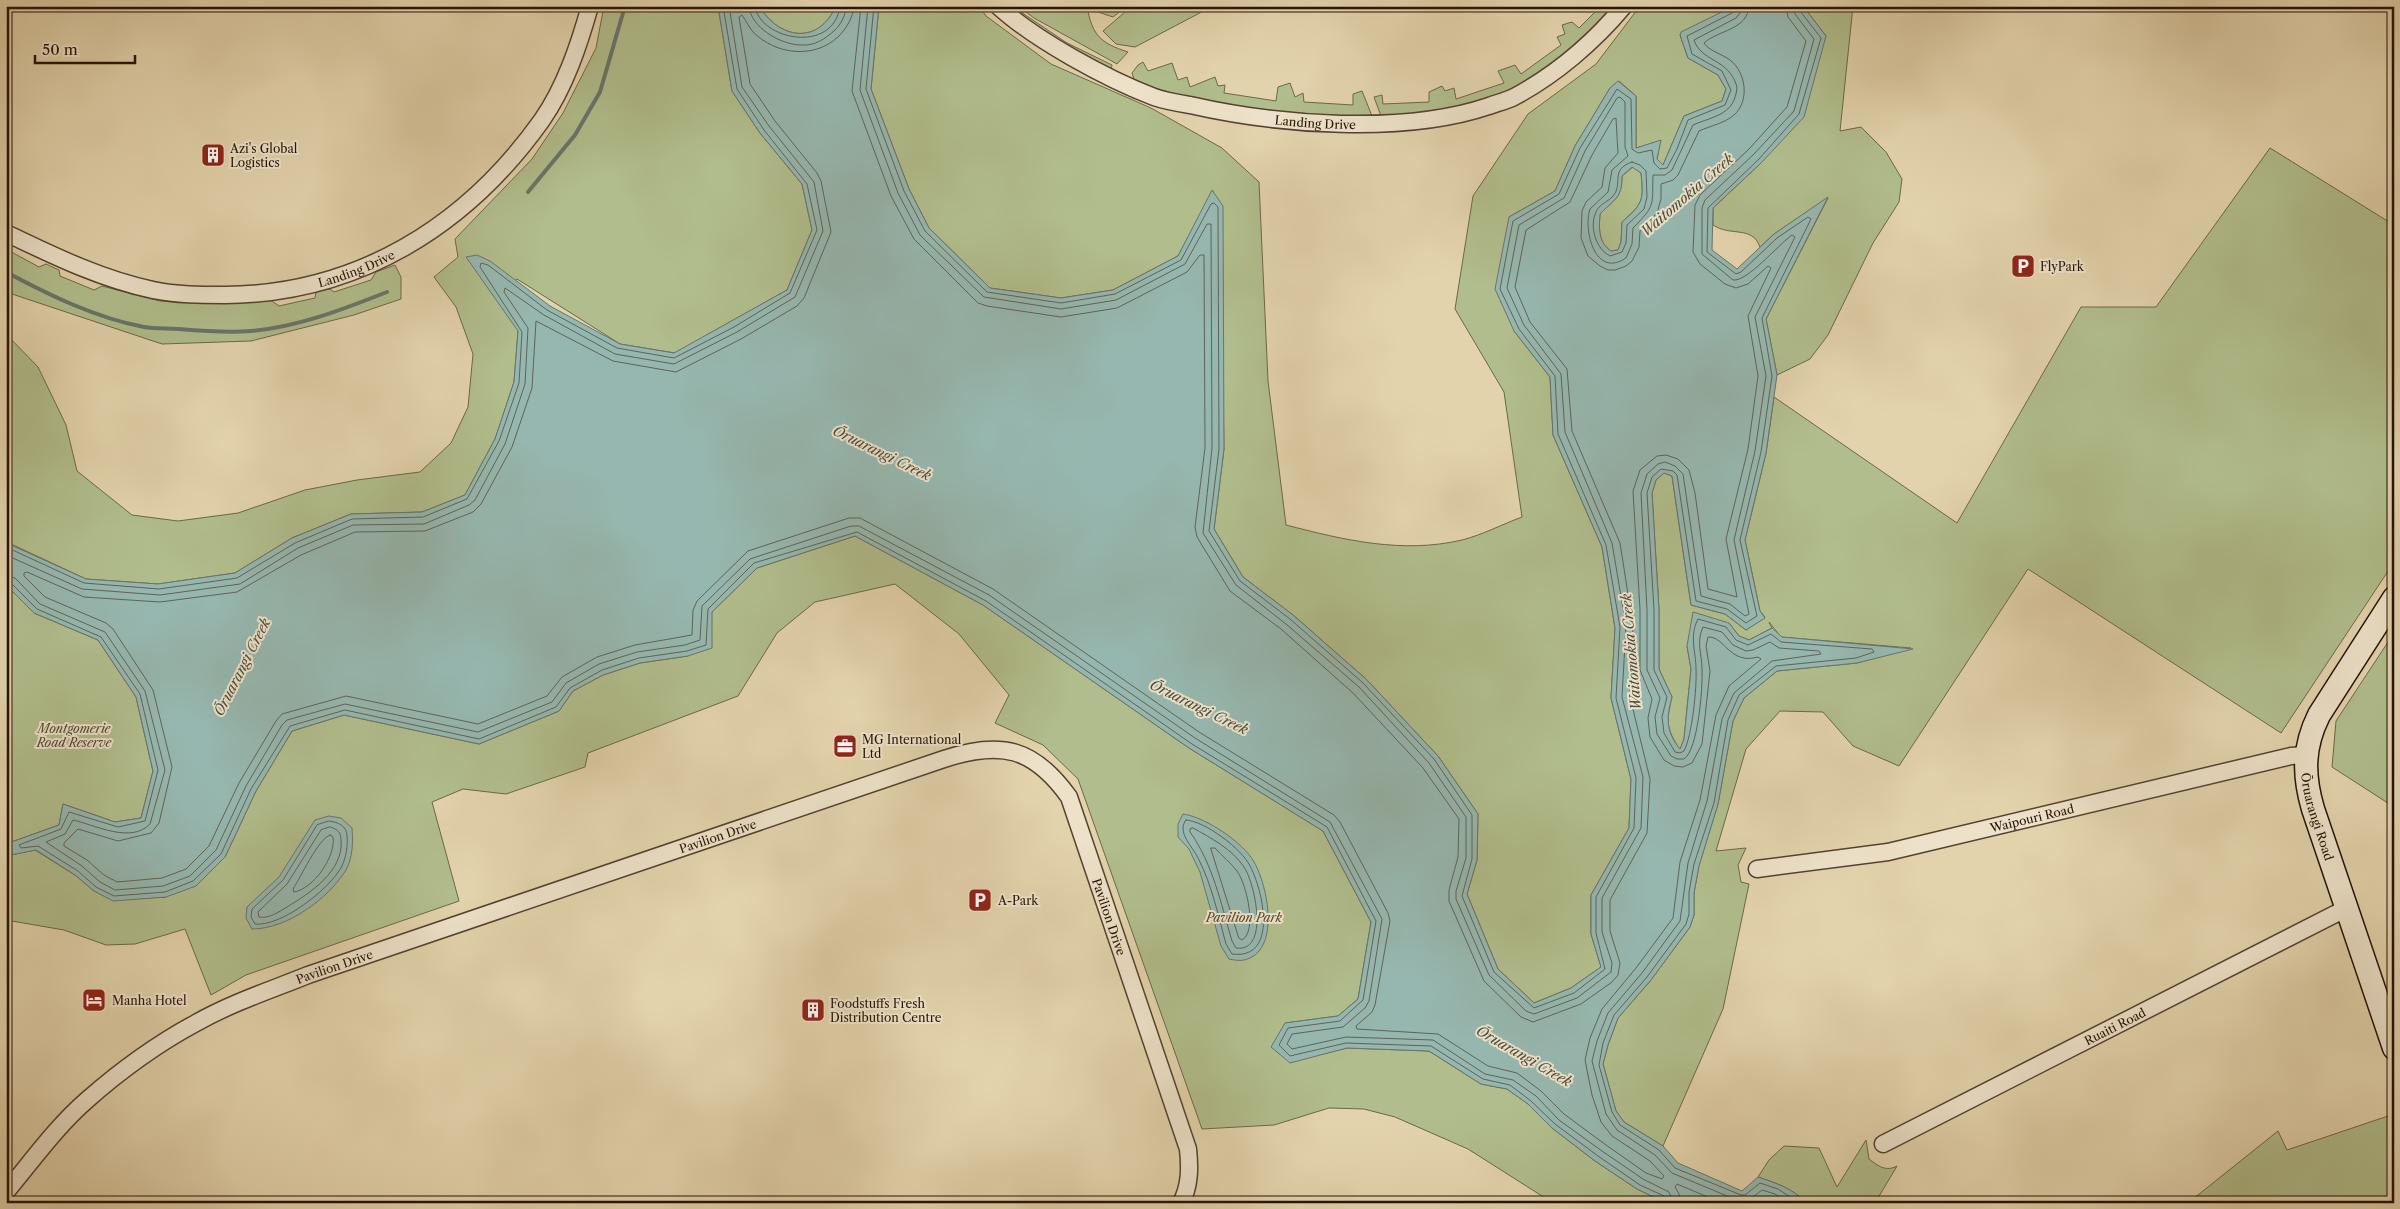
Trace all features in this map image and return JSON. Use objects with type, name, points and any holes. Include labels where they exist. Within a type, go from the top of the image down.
[{"type":"street","name":"Landing Drive","points":[[6,233],[89,272],[154,290],[187,295],[256,294],[292,289],[358,270],[410,245],[444,223],[474,198],[503,169],[542,120],[556,94],[578,45],[590,6]]},
{"type":"street","name":"Landing Drive","points":[[998,6],[1014,21],[1064,52],[1120,83],[1156,97],[1215,111],[1287,121],[1384,124],[1468,113],[1513,98],[1557,68],[1587,44],[1624,6]]},
{"type":"street","name":"Ōruarangi Road","points":[[2394,598],[2328,700],[2309,736],[2305,775],[2309,796],[2394,1048]]},
{"type":"street","name":"Pavilion Drive","points":[[6,1192],[61,1126],[92,1096],[139,1058],[188,1028],[250,998],[318,972],[971,750],[993,748],[1027,756],[1056,778],[1069,797],[1188,1149],[1190,1167],[1188,1182],[1181,1203]]},
{"type":"street","name":"Waipouri Road","points":[[1757,869],[1888,852],[2291,756],[2306,755]]},
{"type":"street","name":"Ruaiti Road","points":[[1882,1144],[2347,908]]},
{"type":"green space","points":[[604,6],[718,6],[732,91],[760,133],[802,184],[812,230],[787,290],[675,353],[620,344],[517,279],[513,284],[518,331],[514,382],[495,439],[465,495],[422,512],[351,514],[292,538],[235,573],[158,584],[86,579],[11,544],[6,535],[6,334],[38,367],[66,425],[77,471],[132,515],[178,521],[238,513],[305,490],[357,480],[420,472],[451,443],[468,407],[473,354],[456,307],[434,277],[458,257],[455,239],[532,159],[563,113],[596,48]]},
{"type":"green space","points":[[759,6],[836,6],[828,19],[819,28],[809,32],[798,33],[787,31],[777,26]]},
{"type":"green space","points":[[879,6],[979,6],[986,16],[1051,64],[1151,108],[1222,148],[1259,182],[1268,381],[1286,525],[1351,540],[1417,546],[1462,540],[1522,517],[1504,392],[1455,309],[1473,196],[1528,114],[1596,64],[1640,6],[1734,6],[1680,35],[1688,58],[1718,75],[1726,89],[1722,101],[1684,116],[1663,165],[1657,160],[1660,141],[1636,148],[1636,96],[1619,81],[1610,88],[1575,146],[1555,191],[1509,217],[1514,331],[1550,377],[1553,435],[1602,547],[1615,628],[1611,698],[1631,779],[1629,828],[1591,895],[1591,934],[1601,967],[1571,988],[1534,1003],[1498,969],[1467,894],[1477,860],[1478,814],[1438,756],[1366,679],[1293,615],[1243,577],[1214,529],[1224,449],[1222,335],[1213,191],[1178,256],[1113,290],[1061,298],[990,288],[929,228],[909,189],[871,89]]},
{"type":"green space","points":[[1006,6],[1012,6],[1067,43],[1112,65],[1111,71],[1093,63]]},
{"type":"green space","points":[[1018,6],[1087,6],[1092,24],[1099,36],[1110,45],[1128,52],[1117,64],[1034,18]]},
{"type":"green space","points":[[1092,6],[1127,6],[1113,17],[1092,10]]},
{"type":"green space","points":[[1132,6],[1213,6],[1135,47],[1116,44],[1103,31]]},
{"type":"green space","points":[[1601,6],[1617,6],[1585,39],[1517,90],[1456,111],[1381,116],[1374,97],[1382,95],[1383,104],[1429,102],[1429,92],[1442,86],[1445,91],[1454,88],[1456,99],[1504,83],[1498,71],[1515,65],[1521,74],[1561,45],[1557,37],[1565,34],[1562,25],[1572,22],[1579,28]]},
{"type":"green space","points":[[1803,6],[1853,6],[1840,131],[1861,127],[1886,152],[1902,179],[1899,202],[1873,243],[1828,335],[1810,359],[1777,375],[1766,319],[1828,198],[1774,234],[1760,247],[1752,236],[1713,225],[1713,208],[1762,162],[1826,36]]},
{"type":"green space","points":[[1143,62],[1148,71],[1172,63],[1178,80],[1187,77],[1190,87],[1215,77],[1218,86],[1225,85],[1224,93],[1276,101],[1278,87],[1290,83],[1295,97],[1303,93],[1304,102],[1353,105],[1353,94],[1362,91],[1372,116],[1309,114],[1267,110],[1177,94],[1134,79],[1132,73]]},
{"type":"green space","points":[[2270,148],[2394,225],[2394,562],[2281,733],[2028,569],[1899,766],[1853,746],[1823,712],[1780,711],[1746,749],[1716,851],[1746,848],[1738,865],[1741,882],[1749,884],[1723,1009],[1663,1146],[1624,1122],[1616,1111],[1603,1064],[1608,1045],[1618,1018],[1651,980],[1690,927],[1694,915],[1694,893],[1699,865],[1718,804],[1733,721],[1744,698],[1777,671],[1857,663],[1911,648],[1781,637],[1769,622],[1772,628],[1749,640],[1739,636],[1729,623],[1687,646],[1691,669],[1684,739],[1680,750],[1668,725],[1672,697],[1659,669],[1659,610],[1652,493],[1656,480],[1664,473],[1672,476],[1691,605],[1725,614],[1746,630],[1765,617],[1760,611],[1745,540],[1766,453],[1774,397],[1957,523],[2081,307],[2156,307]]},
{"type":"green space","points":[[1633,167],[1641,173],[1642,196],[1638,206],[1622,222],[1621,242],[1618,250],[1611,251],[1602,239],[1600,214],[1619,194],[1622,176]]},
{"type":"green space","points":[[6,249],[39,267],[46,264],[59,270],[60,276],[94,290],[102,286],[160,301],[228,303],[272,301],[279,306],[315,298],[316,292],[330,289],[334,292],[371,280],[376,272],[395,265],[401,277],[401,299],[354,315],[251,341],[162,344],[6,292]]},
{"type":"green space","name":"Pavilion Park","points":[[855,536],[983,605],[1189,748],[1323,831],[1371,922],[1358,999],[1338,1016],[1285,1023],[1290,1062],[1347,1048],[1429,1051],[1481,1084],[1507,1089],[1528,1104],[1552,1128],[1595,1161],[1637,1189],[1666,1203],[1553,1203],[1468,1149],[1395,1117],[1364,1109],[1329,1108],[1274,1125],[1202,1129],[1078,779],[1043,745],[995,723],[1009,695],[959,634],[895,584],[815,602],[777,633],[738,696],[588,753],[585,767],[506,794],[463,789],[432,802],[459,901],[246,975],[211,995],[185,929],[135,944],[106,945],[64,930],[6,920],[6,856],[35,850],[75,875],[94,891],[142,898],[166,897],[225,857],[256,791],[292,731],[344,715],[479,744],[559,711],[573,691],[603,675],[640,663],[688,656],[712,612],[757,568]]},
{"type":"green space","name":"Montgomerie Road Reserve","points":[[6,585],[34,613],[98,640],[136,697],[153,771],[141,818],[115,822],[63,804],[59,825],[6,844]]},
{"type":"green space","points":[[2394,633],[2394,807],[2332,767],[2336,721]]},
{"type":"green space","points":[[2394,1114],[2394,1196],[2374,1203],[2188,1203],[2278,1131],[2287,1150]]},
{"type":"green space","points":[[1866,1140],[1869,1159],[1879,1166],[1886,1168],[1897,1166],[1875,1203],[1806,1203],[1790,1190],[1758,1177],[1769,1160],[1784,1146],[1819,1148],[1837,1187]]},
{"type":"water","points":[[718,6],[759,6],[777,26],[787,31],[798,33],[809,32],[819,28],[828,19],[836,6],[879,6],[871,89],[909,189],[929,228],[990,288],[1061,298],[1113,290],[1178,256],[1212,190],[1223,206],[1224,449],[1214,529],[1243,577],[1293,615],[1366,679],[1438,756],[1478,814],[1477,860],[1467,894],[1498,969],[1534,1003],[1571,988],[1601,967],[1591,934],[1591,895],[1629,828],[1631,779],[1611,698],[1615,628],[1602,547],[1553,435],[1550,377],[1514,331],[1495,289],[1509,217],[1555,191],[1575,146],[1610,88],[1618,81],[1636,96],[1636,148],[1661,140],[1657,159],[1663,165],[1684,116],[1722,101],[1726,89],[1718,75],[1688,58],[1680,35],[1681,32],[1734,6],[1803,6],[1826,36],[1804,117],[1762,162],[1713,208],[1712,250],[1737,269],[1774,234],[1828,197],[1766,319],[1777,375],[1766,453],[1745,540],[1760,611],[1765,618],[1746,630],[1725,614],[1691,605],[1672,476],[1664,473],[1656,480],[1652,493],[1659,610],[1659,669],[1672,697],[1668,724],[1672,737],[1680,749],[1684,739],[1691,669],[1687,646],[1693,612],[1729,623],[1739,636],[1749,640],[1772,628],[1782,637],[1913,649],[1857,663],[1777,671],[1744,698],[1733,721],[1718,804],[1699,866],[1694,893],[1694,915],[1690,927],[1651,980],[1618,1018],[1603,1064],[1616,1111],[1624,1122],[1663,1146],[1678,1163],[1742,1191],[1758,1177],[1790,1190],[1806,1203],[1666,1203],[1637,1189],[1595,1161],[1552,1128],[1528,1104],[1507,1089],[1481,1084],[1429,1051],[1347,1048],[1290,1063],[1271,1047],[1285,1023],[1338,1016],[1358,999],[1371,922],[1323,831],[1189,748],[983,605],[855,536],[757,568],[712,612],[712,648],[688,656],[640,663],[603,675],[573,691],[559,711],[479,744],[344,715],[292,731],[256,791],[225,857],[196,886],[166,897],[113,901],[94,891],[75,875],[36,850],[6,856],[6,844],[59,825],[63,804],[115,822],[141,818],[153,771],[136,697],[98,640],[34,613],[6,585],[6,535],[11,545],[86,579],[158,584],[235,573],[292,538],[351,514],[422,512],[465,495],[495,439],[514,382],[518,331],[466,257],[477,255],[490,261],[550,306],[620,344],[674,353],[787,290],[812,230],[802,184],[760,133],[732,91]],"holes":[[[1632,167],[1641,173],[1642,196],[1638,206],[1622,222],[1621,242],[1618,250],[1611,251],[1602,239],[1600,214],[1619,194],[1622,176]]]},
{"type":"water","points":[[1183,814],[1212,825],[1233,839],[1249,854],[1259,873],[1267,901],[1267,932],[1263,945],[1256,954],[1244,960],[1229,959],[1221,946],[1200,872],[1189,849],[1178,837],[1178,824]]},
{"type":"water","points":[[329,816],[341,818],[352,828],[352,849],[346,870],[329,891],[305,910],[279,924],[252,929],[246,918],[247,907],[279,877],[315,820]]},
{"type":"waterway","points":[[528,192],[575,135],[600,92],[625,6]]},
{"type":"waterway","points":[[6,272],[91,312],[148,328],[233,332],[269,329],[337,311],[387,292]]},
{"type":"place","name":"Azi's Global Logistics","points":[[213,155]]},
{"type":"place","name":"FlyPark","points":[[2023,266]]},
{"type":"place","name":"MG International Ltd","points":[[845,746]]},
{"type":"place","name":"A-Park","points":[[980,900]]},
{"type":"place","name":"Manha Hotel","points":[[94,1000]]},
{"type":"place","name":"Foodstuffs Fresh Distribution Centre","points":[[813,1010]]},
{"type":"water label","name":"Waitomokia Creek","points":[[1687,195]]},
{"type":"water label","name":"Ōruarangi Creek","points":[[882,453]]},
{"type":"water label","name":"Waitomokia Creek","points":[[1631,652]]},
{"type":"water label","name":"Ōruarangi Creek","points":[[242,667]]},
{"type":"water label","name":"Ōruarangi Creek","points":[[1199,707]]},
{"type":"water label","name":"Ōruarangi Creek","points":[[1524,1056]]}]
